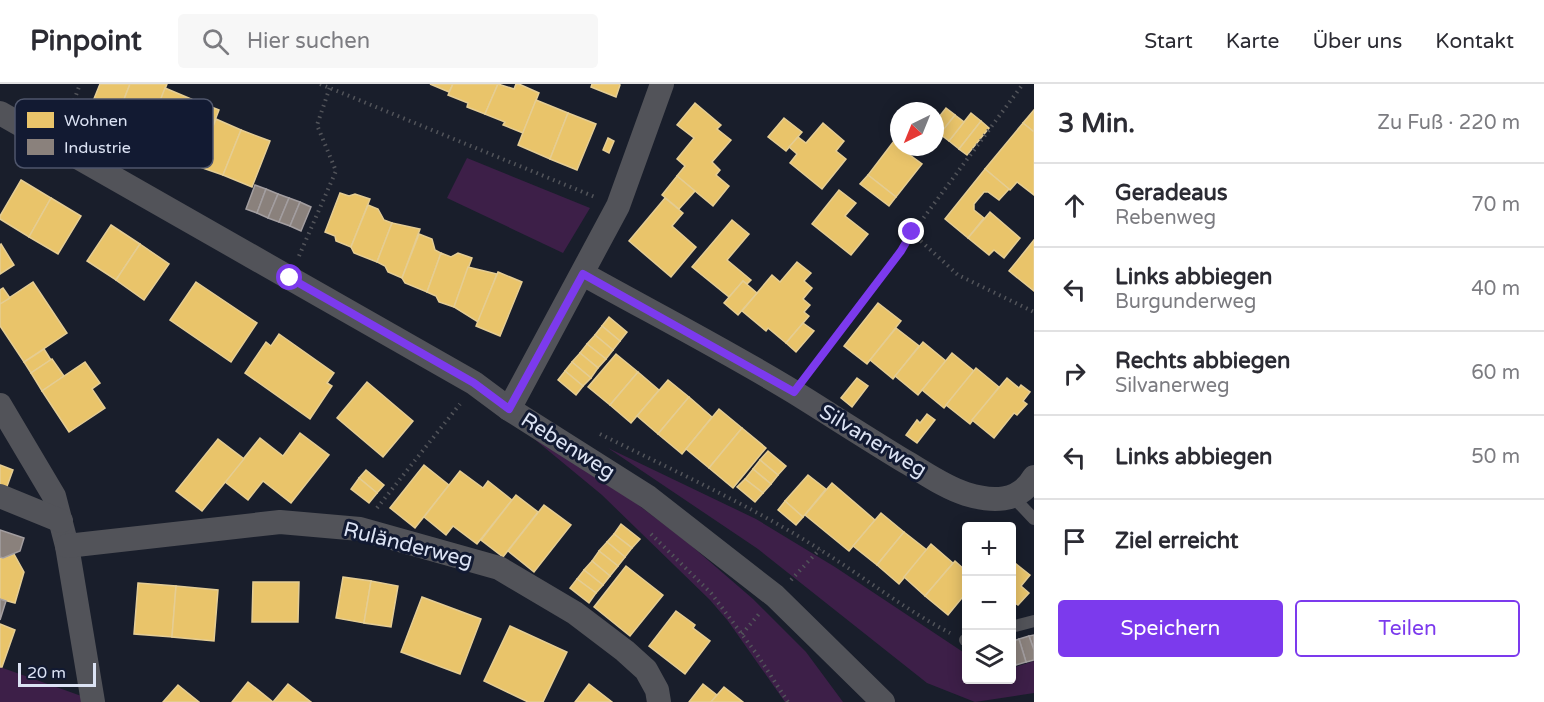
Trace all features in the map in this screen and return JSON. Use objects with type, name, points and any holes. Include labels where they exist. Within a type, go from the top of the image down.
[{"type":"street","points":[[509,409],[618,206],[662,84]]},
{"type":"street","name":"Rebenweg","points":[[0,113],[15,122]]},
{"type":"street","name":"Rebenweg","points":[[96,168],[474,383],[509,409],[648,497],[775,596],[883,702]]},
{"type":"street","name":"Silvanerweg","points":[[583,274],[794,392],[942,483],[967,494],[1000,500],[1013,497]]},
{"type":"street","points":[[0,405],[54,496],[67,546],[93,702]]},
{"type":"street","points":[[1013,497],[1029,485],[1034,477]]},
{"type":"street","points":[[0,496],[61,520]]},
{"type":"street","name":"Ruländerweg","points":[[67,546],[280,522],[360,529],[499,568],[575,613],[626,651],[646,670],[657,690],[659,702]]},
{"type":"lane","points":[[1013,497],[1034,519]]},
{"type":"lane","points":[[1016,626],[1034,621]]},
{"type":"path","points":[[74,99],[80,84]]},
{"type":"path","points":[[320,84],[330,86],[618,206]]},
{"type":"path","points":[[794,392],[1023,84]]},
{"type":"path","points":[[290,278],[336,171],[316,125],[330,86]]},
{"type":"path","points":[[912,232],[958,275],[1034,312]]},
{"type":"path","points":[[360,529],[460,403],[468,408]]},
{"type":"path","points":[[598,433],[768,518],[820,549],[918,616],[962,638]]},
{"type":"path","points":[[648,531],[711,593],[756,653],[788,702]]},
{"type":"shaded area","points":[[467,158],[590,208],[563,253],[447,198]]},
{"type":"shaded area","points":[[533,438],[603,478],[687,542],[753,599],[806,652],[843,702],[785,702],[728,621],[710,600],[602,495]]},
{"type":"shaded area","points":[[608,448],[756,519],[835,567],[962,651],[962,684],[1016,684],[1016,667],[1034,661],[1034,693],[975,702],[927,683],[758,549]]},
{"type":"shaded area","points":[[0,667],[87,698],[87,702],[0,702]]},
{"type":"building: Wohnen","points":[[100,84],[130,84],[124,99],[94,99]]},
{"type":"building: Wohnen","points":[[130,84],[167,84],[161,99],[124,99]]},
{"type":"building: Wohnen","points":[[430,84],[453,84],[449,92]]},
{"type":"building: Wohnen","points":[[453,84],[498,84],[485,114],[467,107],[468,103],[448,95]]},
{"type":"building: Wohnen","points":[[498,84],[514,89],[516,84],[519,84],[539,93],[523,133],[485,114]]},
{"type":"building: Wohnen","points":[[592,84],[620,85],[616,97],[591,87]]},
{"type":"building: Wohnen","points":[[165,88],[191,99],[161,99]]},
{"type":"building: Wohnen","points":[[536,100],[568,113],[550,159],[518,145]]},
{"type":"building: Wohnen","points":[[695,103],[721,125],[717,129],[731,140],[712,162],[720,170],[716,175],[729,186],[713,206],[677,176],[685,166],[677,159],[694,138],[677,125]]},
{"type":"building: Wohnen","points":[[213,108],[219,110],[213,125]]},
{"type":"building: Wohnen","points":[[946,108],[955,115],[944,129]]},
{"type":"building: Wohnen","points":[[1034,110],[1034,132],[1023,123]]},
{"type":"building: Wohnen","points":[[568,113],[596,124],[577,170],[550,159]]},
{"type":"building: Wohnen","points":[[971,113],[981,121],[959,149],[949,141]]},
{"type":"building: Wohnen","points":[[955,115],[964,122],[949,141],[944,137],[944,129]]},
{"type":"building: Wohnen","points":[[784,118],[802,132],[786,151],[768,137]]},
{"type":"building: Wohnen","points":[[216,119],[241,130],[223,175],[203,168],[213,168],[213,126]]},
{"type":"building: Wohnen","points":[[981,121],[989,128],[967,155],[959,149]]},
{"type":"building: Wohnen","points":[[823,123],[844,141],[836,151],[846,159],[822,189],[790,163],[797,154],[789,147],[798,137],[806,143]]},
{"type":"building: Wohnen","points":[[1023,123],[1034,132],[1034,195],[1017,182],[1010,190],[985,169]]},
{"type":"building: Wohnen","points":[[241,130],[270,141],[252,187],[223,175]]},
{"type":"building: Wohnen","points":[[608,138],[614,141],[609,153],[603,150]]},
{"type":"building: Wohnen","points":[[890,146],[890,156],[911,156],[922,164],[896,197],[868,175]]},
{"type":"building: Wohnen","points":[[985,169],[1009,189],[999,200],[988,192],[984,192],[974,204],[974,210],[984,218],[968,238],[945,219]]},
{"type":"building: Wohnen","points":[[868,175],[896,197],[889,206],[860,184]]},
{"type":"building: Wohnen","points":[[677,176],[695,191],[679,209],[662,195]]},
{"type":"building: Wohnen","points":[[21,180],[51,198],[29,237],[0,219]]},
{"type":"building: Wohnen","points":[[839,190],[856,203],[845,216],[868,234],[851,255],[812,224]]},
{"type":"building: Wohnen","points":[[340,193],[349,196],[355,194],[370,199],[351,247],[336,241],[335,236],[325,232]]},
{"type":"building: Wohnen","points":[[51,198],[81,216],[58,254],[29,237]]},
{"type":"building: Wohnen","points":[[665,198],[683,213],[672,226],[696,247],[671,277],[629,241]]},
{"type":"building: Wohnen","points":[[368,205],[378,209],[384,220],[392,223],[377,262],[354,253],[351,247]]},
{"type":"building: Wohnen","points":[[990,212],[1020,238],[1004,258],[994,250],[989,255],[968,238]]},
{"type":"building: Wohnen","points":[[732,220],[749,234],[727,260],[751,280],[747,284],[743,281],[729,297],[692,267]]},
{"type":"building: Wohnen","points":[[392,223],[420,229],[402,278],[388,272],[385,266],[377,262]]},
{"type":"building: Wohnen","points":[[111,225],[140,244],[116,280],[87,261]]},
{"type":"building: Wohnen","points":[[419,234],[432,239],[435,250],[441,253],[427,292],[405,283],[402,278]]},
{"type":"building: Wohnen","points":[[1034,240],[1034,291],[1009,271]]},
{"type":"building: Wohnen","points":[[140,244],[169,264],[144,300],[116,280]]},
{"type":"building: Wohnen","points":[[0,245],[14,265],[0,274]]},
{"type":"building: Wohnen","points":[[441,253],[451,257],[458,253],[472,258],[454,307],[439,302],[436,296],[427,292]]},
{"type":"building: Wohnen","points":[[797,262],[811,273],[804,281],[812,288],[803,299],[810,305],[804,312],[809,316],[786,343],[768,328],[766,331],[742,311],[772,275],[780,282]]},
{"type":"building: Wohnen","points":[[468,267],[497,274],[478,322],[454,307]]},
{"type":"building: Wohnen","points":[[498,272],[522,282],[500,336],[476,326]]},
{"type":"building: Wohnen","points":[[743,281],[757,293],[738,315],[724,303]]},
{"type":"building: Wohnen","points":[[33,282],[67,333],[24,362],[0,326],[0,304]]},
{"type":"building: Wohnen","points":[[196,282],[257,323],[231,362],[170,320]]},
{"type":"building: Wohnen","points":[[3,288],[10,298],[0,304],[0,290]]},
{"type":"building: Wohnen","points":[[878,303],[901,321],[867,364],[844,346]]},
{"type":"building: Wohnen","points":[[609,317],[627,332],[620,341],[602,326]]},
{"type":"building: Wohnen","points":[[803,323],[814,331],[796,352],[786,343]]},
{"type":"building: Wohnen","points":[[602,326],[620,341],[613,350],[595,335]]},
{"type":"building: Wohnen","points":[[896,328],[919,346],[893,379],[870,360]]},
{"type":"building: Wohnen","points":[[279,334],[334,373],[327,383],[332,386],[310,419],[245,373],[266,342],[271,346]]},
{"type":"building: Wohnen","points":[[595,335],[613,350],[606,359],[587,344]]},
{"type":"building: Wohnen","points":[[923,342],[946,361],[918,395],[895,376]]},
{"type":"building: Wohnen","points":[[587,344],[606,359],[598,368],[580,353]]},
{"type":"building: Wohnen","points":[[44,349],[51,360],[31,373],[24,362]]},
{"type":"building: Wohnen","points":[[580,353],[598,368],[591,378],[572,362]]},
{"type":"building: Wohnen","points":[[952,353],[974,371],[944,408],[922,390]]},
{"type":"building: Wohnen","points":[[616,354],[638,372],[610,405],[588,387]]},
{"type":"building: Wohnen","points":[[52,359],[64,376],[42,391],[31,373]]},
{"type":"building: Wohnen","points":[[85,362],[100,383],[92,389],[105,408],[69,432],[42,391]]},
{"type":"building: Wohnen","points":[[572,362],[591,378],[583,386],[565,371]]},
{"type":"building: Wohnen","points":[[976,368],[999,387],[970,424],[946,405]]},
{"type":"building: Wohnen","points":[[565,371],[583,386],[576,395],[558,380]]},
{"type":"building: Wohnen","points":[[638,372],[659,390],[631,423],[610,405]]},
{"type":"building: Wohnen","points":[[857,378],[868,386],[852,407],[841,398]]},
{"type":"building: Wohnen","points":[[1007,378],[1019,388],[1021,385],[1030,392],[1023,401],[1027,404],[1017,415],[1014,413],[994,438],[972,420]]},
{"type":"building: Wohnen","points":[[668,380],[689,397],[658,434],[637,416]]},
{"type":"building: Wohnen","points":[[367,382],[413,421],[383,457],[337,418]]},
{"type":"building: Wohnen","points":[[689,397],[712,417],[682,454],[658,434]]},
{"type":"building: Wohnen","points":[[719,409],[742,428],[709,468],[686,449]]},
{"type":"building: Wohnen","points":[[927,414],[935,420],[917,443],[906,435],[917,420],[920,423]]},
{"type":"building: Wohnen","points":[[742,428],[766,448],[733,488],[709,468]]},
{"type":"building: Wohnen","points":[[300,433],[329,455],[291,503],[263,481],[248,500],[225,482],[260,438],[283,456]]},
{"type":"building: Wohnen","points":[[218,439],[244,459],[202,511],[176,491]]},
{"type":"building: Wohnen","points":[[768,451],[786,466],[778,475],[760,460]]},
{"type":"building: Wohnen","points":[[760,460],[778,475],[771,484],[753,469]]},
{"type":"building: Wohnen","points":[[0,465],[13,470],[6,489],[0,487]]},
{"type":"building: Wohnen","points":[[424,465],[449,485],[415,528],[390,508]]},
{"type":"building: Wohnen","points":[[753,469],[771,484],[763,493],[745,479]]},
{"type":"building: Wohnen","points":[[366,470],[384,485],[377,493],[359,478]]},
{"type":"building: Wohnen","points":[[460,471],[483,488],[488,481],[512,500],[477,544],[453,526],[446,535],[424,517]]},
{"type":"building: Wohnen","points":[[808,475],[826,489],[803,517],[785,501]]},
{"type":"building: Wohnen","points":[[359,478],[377,493],[369,503],[351,489]]},
{"type":"building: Wohnen","points":[[745,479],[763,493],[755,502],[737,487]]},
{"type":"building: Wohnen","points":[[832,483],[875,520],[849,551],[805,515]]},
{"type":"building: Wohnen","points":[[516,495],[538,512],[503,557],[481,540]]},
{"type":"building: Wohnen","points":[[785,501],[803,517],[796,525],[778,510]]},
{"type":"building: Wohnen","points":[[544,505],[571,525],[534,572],[508,551]]},
{"type":"building: Wohnen","points":[[881,513],[904,532],[877,565],[853,546]]},
{"type":"building: Wohnen","points":[[621,524],[640,539],[632,548],[614,534]]},
{"type":"building: Wohnen","points":[[904,532],[927,550],[899,584],[877,565]]},
{"type":"building: Wohnen","points":[[614,534],[632,548],[625,557],[607,542]]},
{"type":"building: Wohnen","points":[[607,542],[625,557],[618,566],[599,551]]},
{"type":"building: Wohnen","points":[[931,544],[953,563],[925,596],[904,577]]},
{"type":"building: Wohnen","points":[[599,551],[618,566],[610,576],[592,561]]},
{"type":"building: Wohnen","points":[[14,554],[24,572],[15,603],[0,599],[0,557]]},
{"type":"building: Wohnen","points":[[592,561],[610,576],[603,585],[584,570]]},
{"type":"building: Wohnen","points":[[955,561],[962,567],[962,598],[948,615],[925,596]]},
{"type":"building: Wohnen","points":[[1016,564],[1030,575],[1021,586],[1029,593],[1018,605],[1016,604]]},
{"type":"building: Wohnen","points":[[626,566],[663,595],[630,636],[594,607]]},
{"type":"building: Wohnen","points":[[584,570],[603,585],[596,593],[577,579]]},
{"type":"building: Wohnen","points":[[343,577],[371,581],[364,623],[336,618]]},
{"type":"building: Wohnen","points":[[577,579],[596,593],[589,603],[570,588]]},
{"type":"building: Wohnen","points":[[371,581],[398,586],[391,627],[364,623]]},
{"type":"building: Wohnen","points":[[253,582],[299,582],[298,622],[252,622]]},
{"type":"building: Wohnen","points":[[138,583],[176,586],[172,637],[134,634]]},
{"type":"building: Wohnen","points":[[176,586],[218,590],[214,641],[172,637]]},
{"type":"building: Wohnen","points":[[422,597],[481,619],[460,674],[401,652]]},
{"type":"building: Wohnen","points":[[676,611],[695,625],[693,628],[710,641],[685,674],[649,646]]},
{"type":"building: Wohnen","points":[[0,624],[15,630],[2,667],[0,667]]},
{"type":"building: Wohnen","points":[[510,626],[567,652],[543,702],[528,702],[484,681]]},
{"type":"building: Wohnen","points":[[248,682],[273,702],[232,702]]},
{"type":"building: Wohnen","points":[[288,684],[311,702],[273,702]]},
{"type":"building: Wohnen","points":[[589,684],[612,702],[575,702]]},
{"type":"building: Wohnen","points":[[703,684],[717,695],[711,702],[689,702]]},
{"type":"building: Wohnen","points":[[178,685],[199,702],[163,702]]},
{"type":"building: Wohnen","points":[[724,687],[743,702],[711,702]]},
{"type":"building: Industrie","points":[[255,185],[266,189],[257,213],[246,209]]},
{"type":"building: Industrie","points":[[266,189],[278,194],[268,218],[257,213]]},
{"type":"building: Industrie","points":[[278,194],[289,198],[279,222],[268,218]]},
{"type":"building: Industrie","points":[[289,198],[300,202],[290,226],[279,222]]},
{"type":"building: Industrie","points":[[300,202],[311,207],[301,231],[290,226]]},
{"type":"building: Industrie","points":[[0,530],[24,538],[20,551],[3,558],[0,557]]},
{"type":"building: Industrie","points":[[0,599],[6,601],[0,620]]},
{"type":"building: Industrie","points":[[1034,635],[1034,650],[1029,636]]},
{"type":"building: Industrie","points":[[1029,636],[1034,650],[1034,660],[1026,662],[1019,639]]},
{"type":"building: Industrie","points":[[1019,639],[1026,662],[1016,665],[1016,640]]},
{"type":"route","points":[[290,278],[474,383],[509,409],[583,274],[794,392],[901,251],[912,232]]}]
